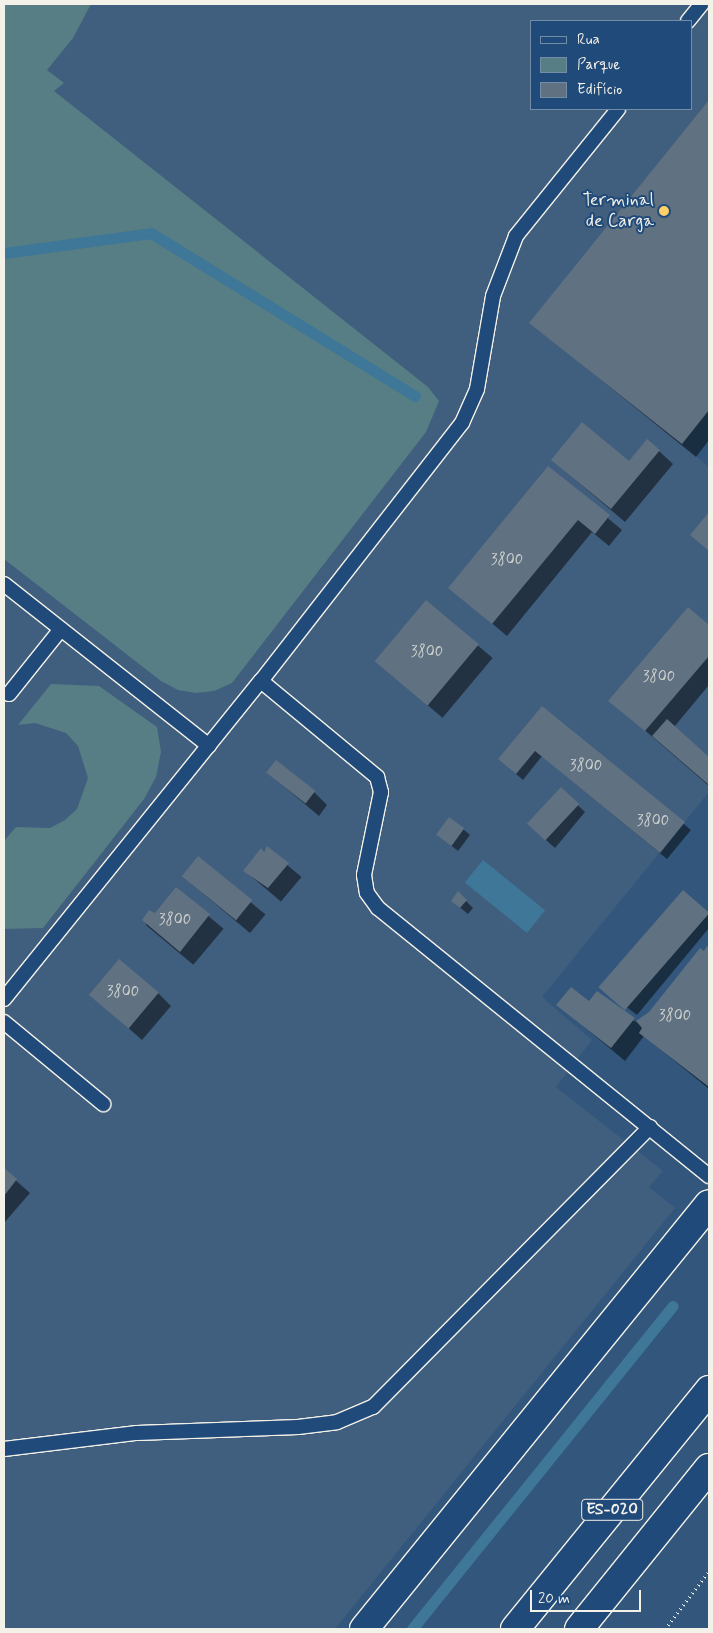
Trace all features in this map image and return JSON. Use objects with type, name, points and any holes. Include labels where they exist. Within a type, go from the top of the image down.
[{"type":"street","points":[[364,1629],[709,1204]]},
{"type":"street","name":"ES-020","points":[[515,1629],[709,1390]]},
{"type":"street","name":"ES-020","points":[[579,1629],[709,1468]]},
{"type":"lane","points":[[689,20],[702,4]]},
{"type":"lane","points":[[4,999],[261,681],[462,423],[477,388],[493,296],[516,236],[617,110]]},
{"type":"lane","points":[[4,584],[209,746]]},
{"type":"lane","points":[[9,694],[61,629]]},
{"type":"lane","points":[[261,681],[377,777],[381,792],[364,875],[367,893],[378,908],[709,1176]]},
{"type":"lane","points":[[4,1022],[103,1104]]},
{"type":"lane","points":[[4,1449],[137,1432],[298,1427],[337,1422],[373,1407],[650,1127]]},
{"type":"path","points":[[665,1629],[709,1571]]},
{"type":"shaded area","points":[[4,4],[709,4],[709,410],[682,444],[709,467],[709,792],[542,997],[592,1040],[556,1087],[663,1171],[649,1187],[675,1208],[335,1629],[4,1629]]},
{"type":"shaded area","points":[[483,860],[545,910],[527,933],[465,883]]},
{"type":"green space","points":[[4,4],[91,4],[73,38],[47,70],[64,83],[54,91],[428,387],[439,401],[426,432],[232,683],[214,691],[196,693],[178,690],[161,681],[4,559]]},
{"type":"green space","points":[[51,684],[99,686],[157,727],[161,752],[156,777],[144,799],[43,928],[4,929],[4,841],[16,827],[50,828],[65,820],[77,809],[88,778],[78,746],[66,733],[35,723],[18,725]]},
{"type":"building","name":"Terminal de Carga","points":[[709,100],[709,410],[682,444],[529,323]]},
{"type":"building","points":[[582,422],[629,461],[647,439],[660,450],[611,509],[551,460]]},
{"type":"building","points":[[548,466],[610,515],[595,534],[578,520],[492,624],[448,588]]},
{"type":"building","points":[[709,512],[709,551],[690,535]]},
{"type":"building","points":[[426,600],[479,644],[427,706],[375,661]]},
{"type":"building","points":[[688,607],[709,625],[709,656],[645,731],[608,701]]},
{"type":"building","points":[[542,706],[685,822],[660,853],[535,751],[516,774],[498,759]]},
{"type":"building","points":[[667,719],[709,757],[709,785],[652,736]]},
{"type":"building","points":[[276,760],[315,791],[306,803],[266,773]]},
{"type":"building","points":[[561,787],[579,804],[545,841],[527,824]]},
{"type":"building","points":[[449,817],[464,828],[451,846],[436,835]]},
{"type":"building","points":[[267,846],[289,863],[268,888],[243,871],[261,848],[264,852]]},
{"type":"building","points":[[198,856],[252,900],[236,920],[182,876]]},
{"type":"building","points":[[176,887],[210,914],[180,952],[142,920],[149,910],[155,913]]},
{"type":"building","points":[[683,890],[709,913],[625,1010],[598,987]]},
{"type":"building","points":[[458,891],[467,900],[460,908],[451,901]]},
{"type":"building","points":[[707,946],[709,948],[709,1087],[639,1033],[642,1028],[636,1021],[649,1012],[700,948],[704,951]]},
{"type":"building","points":[[119,959],[159,992],[129,1028],[89,995]]},
{"type":"building","points":[[571,987],[589,1001],[597,991],[635,1018],[611,1048],[556,1005]]},
{"type":"building","points":[[4,1168],[17,1179],[4,1196]]},
{"type":"waterway","points":[[4,253],[151,233],[415,396]]},
{"type":"waterway","points":[[412,1629],[673,1306]]},
{"type":"place","name":"Terminal de Carga","points":[[664,211]]}]
